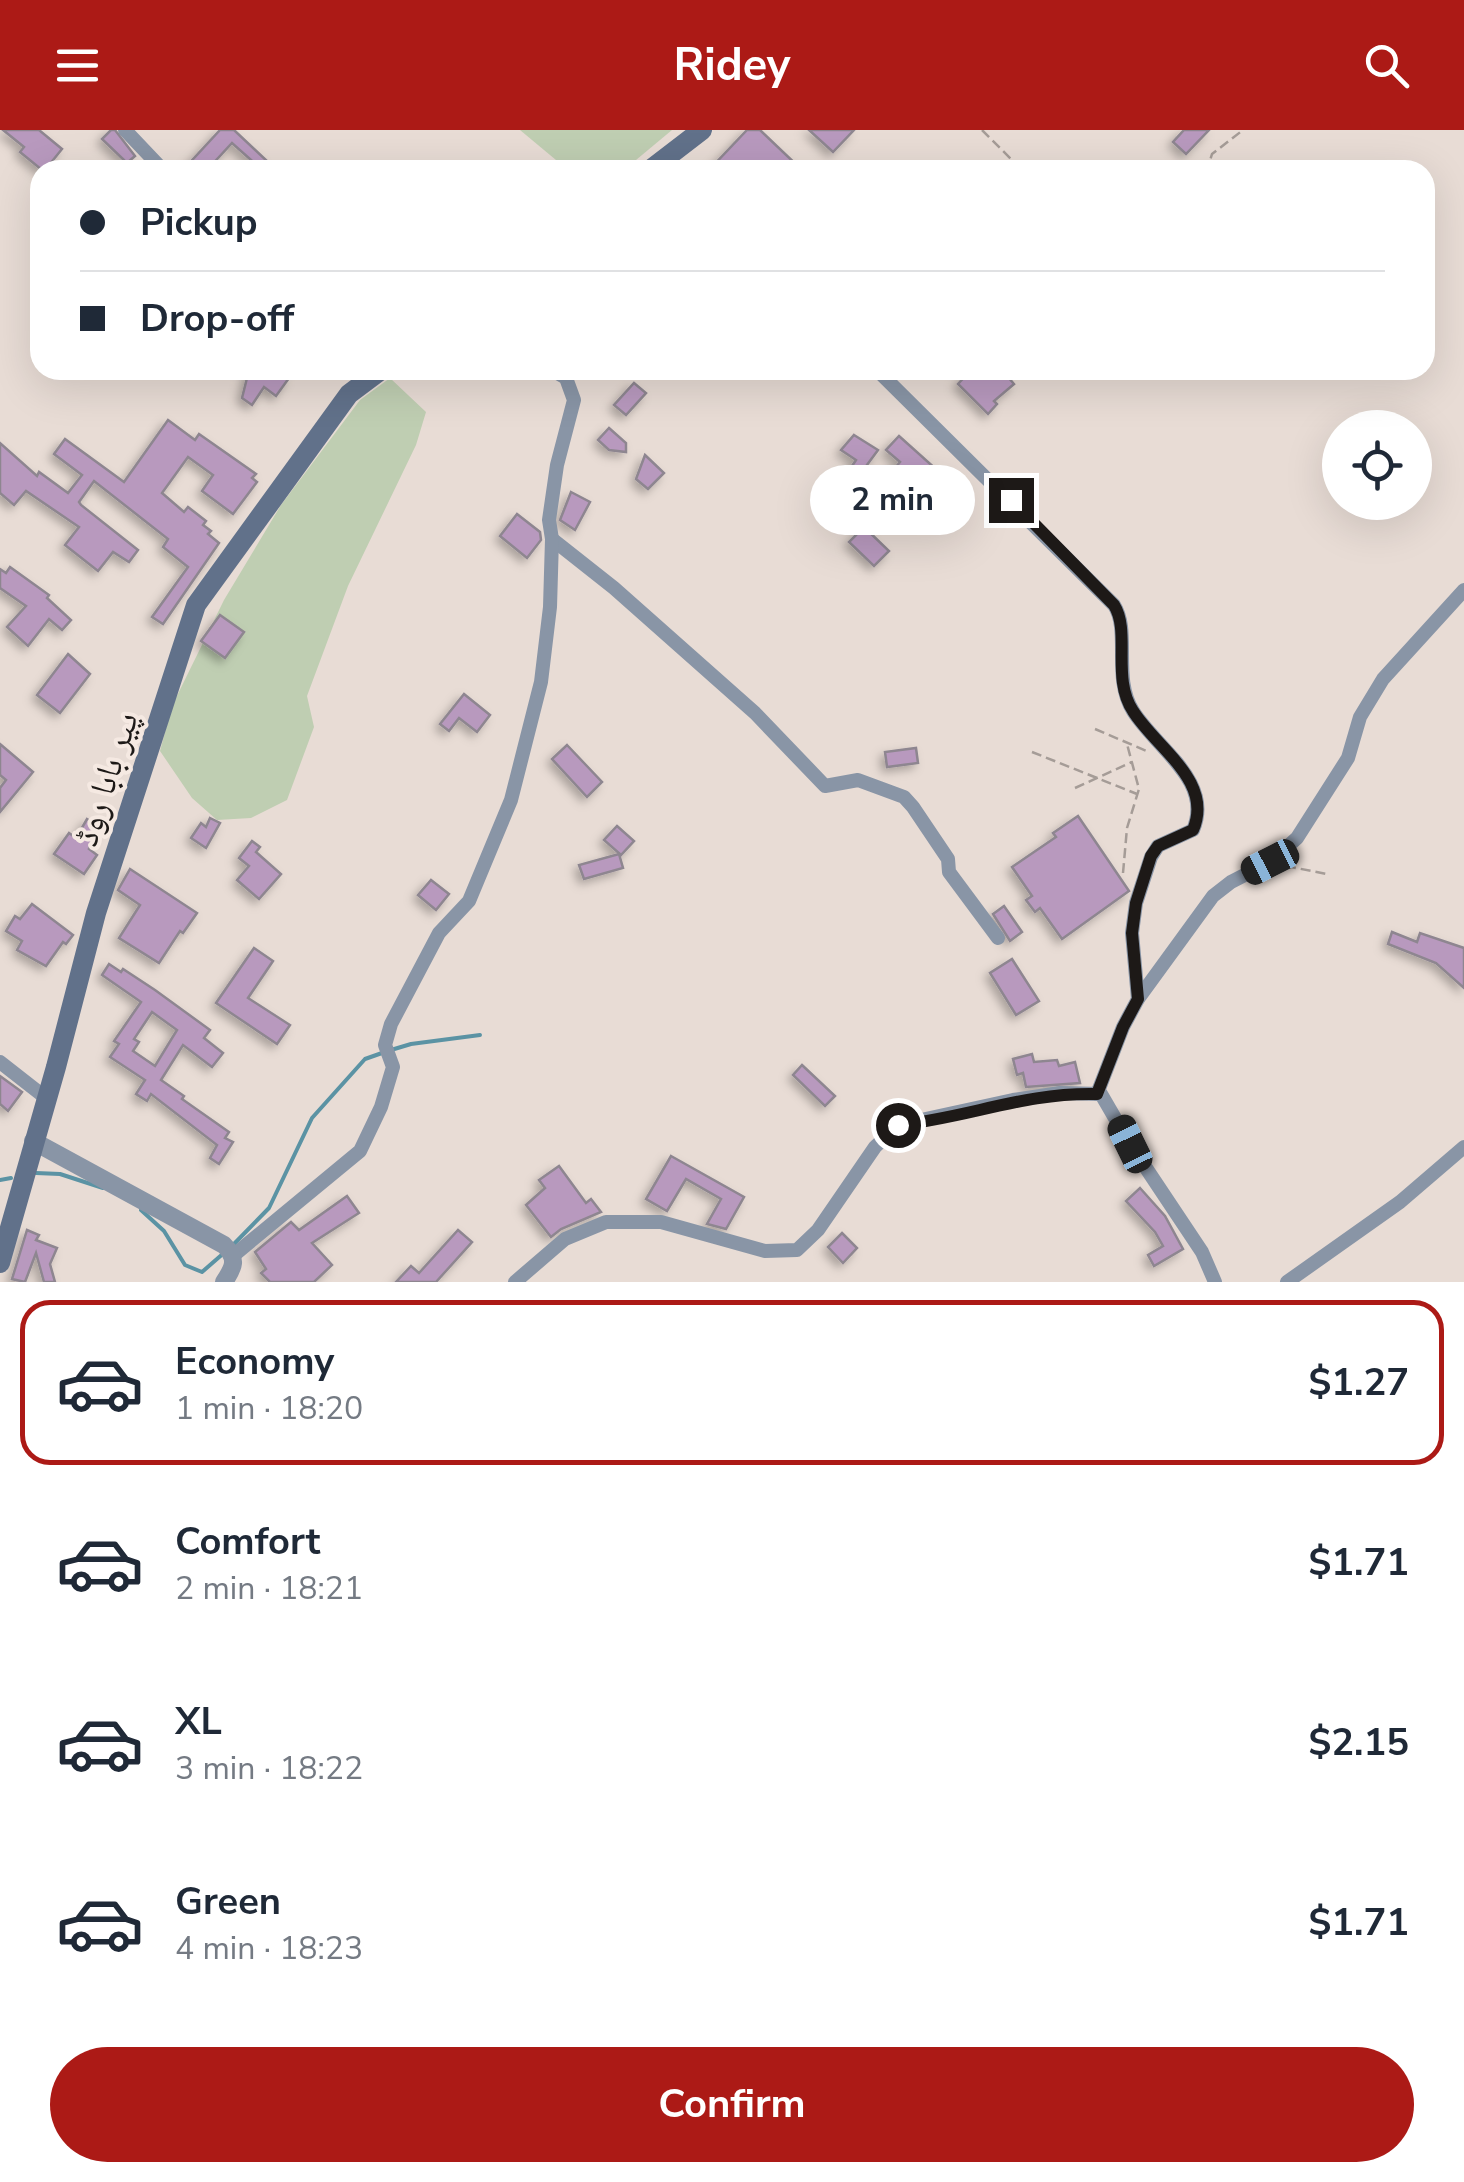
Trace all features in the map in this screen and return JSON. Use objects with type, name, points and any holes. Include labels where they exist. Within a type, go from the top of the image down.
[{"type":"main road","points":[[666,160],[702,130]]},
{"type":"main road","name":"پیر بابا روڈ","points":[[0,1263],[96,913],[196,606],[349,394],[367,380]]},
{"type":"street","points":[[125,130],[154,160]]},
{"type":"street","points":[[233,1254],[360,1151],[381,1107],[393,1068],[385,1044],[391,1024],[439,933],[469,901],[511,800],[542,682],[550,606],[549,520],[557,465],[574,400],[567,380]]},
{"type":"street","points":[[887,380],[1114,605],[1122,617],[1119,664],[1130,709],[1190,781],[1198,799],[1198,818],[1193,830],[1158,846],[1136,903],[1132,933],[1138,999]]},
{"type":"street","points":[[552,539],[614,588],[755,713],[826,786],[858,780],[904,797],[948,859],[949,872],[998,938]]},
{"type":"street","points":[[1097,1094],[1138,999],[1213,896],[1270,862],[1298,838],[1348,758],[1360,716],[1383,679],[1464,590]]},
{"type":"street","points":[[0,1062],[46,1098]]},
{"type":"street","points":[[515,1282],[564,1239],[606,1222],[661,1222],[765,1251],[797,1250],[818,1230],[875,1147],[898,1125],[1060,1093],[1101,1094],[1202,1252],[1215,1282]]},
{"type":"street","points":[[33,1141],[224,1246],[233,1254],[235,1264],[224,1282]]},
{"type":"street","points":[[1288,1282],[1400,1202],[1464,1146]]},
{"type":"path","points":[[982,130],[1012,160]]},
{"type":"path","points":[[1210,160],[1212,154],[1244,130]]},
{"type":"path","points":[[1095,730],[1146,752],[1164,749]]},
{"type":"path","points":[[1122,874],[1127,828],[1138,794],[1128,744]]},
{"type":"path","points":[[1032,752],[1138,794]]},
{"type":"path","points":[[1075,788],[1132,762]]},
{"type":"path","points":[[1270,862],[1327,874]]},
{"type":"green space","points":[[520,130],[672,130],[636,160],[556,160]]},
{"type":"green space","points":[[392,380],[426,412],[416,445],[348,586],[307,696],[314,727],[287,800],[251,818],[217,820],[192,798],[160,751],[172,706],[224,600],[281,505],[360,400]]},
{"type":"building","points":[[3,130],[39,130],[62,149],[53,160],[30,160],[20,152],[24,147]]},
{"type":"building","points":[[115,130],[135,156],[124,160],[102,139]]},
{"type":"building","points":[[220,130],[234,130],[266,160],[251,160],[232,143],[216,160],[192,160]]},
{"type":"building","points":[[747,130],[760,130],[792,160],[718,160]]},
{"type":"building","points":[[809,130],[854,130],[833,152]]},
{"type":"building","points":[[1184,130],[1209,130],[1186,154],[1173,142]]},
{"type":"building","points":[[246,380],[288,380],[276,396],[264,387],[252,405],[242,398]]},
{"type":"building","points":[[962,380],[1011,380],[1014,384],[994,401],[997,404],[988,414],[958,384]]},
{"type":"building","points":[[634,383],[646,393],[626,415],[614,405]]},
{"type":"building","points":[[168,420],[195,440],[199,434],[256,474],[252,478],[257,482],[233,514],[202,491],[213,475],[188,457],[162,493],[184,512],[188,507],[206,521],[203,525],[211,531],[208,534],[219,543],[163,624],[152,617],[188,567],[163,547],[168,539],[94,481],[79,502],[138,550],[129,562],[113,552],[98,571],[65,545],[79,527],[26,491],[14,505],[0,493],[0,443],[37,476],[39,472],[68,493],[82,475],[54,454],[65,439],[124,482]]},
{"type":"building","points":[[609,428],[626,443],[626,452],[609,450],[598,440]]},
{"type":"building","points":[[854,435],[878,450],[861,473],[852,466],[856,460],[841,450]]},
{"type":"building","points":[[899,436],[937,470],[916,492],[900,479],[890,491],[882,484],[900,462],[886,450]]},
{"type":"building","points":[[645,455],[664,473],[648,489],[636,479]]},
{"type":"building","points":[[571,492],[590,502],[575,530],[560,520]]},
{"type":"building","points":[[517,514],[540,532],[541,540],[527,558],[500,536]]},
{"type":"building","points":[[864,527],[889,551],[874,566],[849,542]]},
{"type":"building","points":[[10,567],[49,595],[47,598],[71,620],[62,630],[49,619],[28,646],[7,627],[26,606],[0,588],[0,569],[6,573]]},
{"type":"building","points":[[220,615],[244,632],[225,658],[201,641]]},
{"type":"building","points":[[68,654],[90,674],[60,713],[37,695]]},
{"type":"building","points":[[464,694],[490,715],[477,732],[459,718],[449,731],[440,724]]},
{"type":"building","points":[[0,744],[33,772],[0,812],[0,788],[6,780],[0,775]]},
{"type":"building","points":[[567,745],[602,782],[587,797],[552,759]]},
{"type":"building","points":[[916,748],[918,763],[887,767],[885,752]]},
{"type":"building","points":[[1078,816],[1129,891],[1062,939],[1040,908],[1035,912],[1026,900],[1032,896],[1012,867],[1056,837],[1053,833]]},
{"type":"building","points":[[210,818],[220,823],[206,848],[191,838],[201,823],[206,827]]},
{"type":"building","points":[[87,819],[101,827],[89,849],[97,855],[84,874],[54,854],[69,833],[76,838]]},
{"type":"building","points":[[617,826],[634,841],[621,855],[604,840]]},
{"type":"building","points":[[252,841],[260,847],[256,852],[281,874],[259,899],[237,880],[249,866],[239,858]]},
{"type":"building","points":[[619,854],[623,868],[584,879],[579,865]]},
{"type":"building","points":[[130,869],[197,913],[159,963],[119,938],[140,905],[118,890]]},
{"type":"building","points":[[431,880],[449,894],[436,910],[418,895]]},
{"type":"building","points":[[32,904],[73,935],[46,966],[17,950],[22,941],[6,931],[15,916],[20,919]]},
{"type":"building","points":[[1004,906],[1022,932],[1010,941],[993,914]]},
{"type":"building","points":[[1392,932],[1417,942],[1420,933],[1464,948],[1464,988],[1436,963],[1388,944]]},
{"type":"building","points":[[254,948],[273,961],[248,998],[290,1025],[277,1044],[216,1003]]},
{"type":"building","points":[[1012,959],[1039,1001],[1016,1015],[990,973]]},
{"type":"building","points":[[109,964],[121,972],[123,969],[210,1030],[204,1038],[223,1053],[212,1067],[183,1045],[161,1080],[229,1132],[225,1138],[233,1142],[219,1164],[210,1158],[217,1145],[151,1094],[147,1101],[136,1094],[145,1080],[110,1057],[119,1044],[114,1041],[141,1002],[102,975]],"holes":[[[152,1012],[177,1030],[155,1066],[133,1051],[139,1042],[134,1039]]]},
{"type":"building","points":[[1032,1054],[1034,1062],[1057,1060],[1059,1066],[1075,1062],[1080,1083],[1026,1087],[1023,1073],[1017,1075],[1013,1059]]},
{"type":"building","points":[[802,1065],[835,1096],[825,1106],[793,1075]]},
{"type":"building","points":[[0,1076],[22,1092],[8,1111],[0,1104]]},
{"type":"building","points":[[671,1156],[744,1197],[726,1229],[707,1224],[721,1199],[686,1179],[667,1211],[646,1199]]},
{"type":"building","points":[[559,1166],[586,1203],[591,1199],[601,1212],[551,1237],[526,1205],[545,1188],[539,1180]]},
{"type":"building","points":[[1140,1188],[1165,1216],[1183,1249],[1154,1266],[1148,1255],[1163,1246],[1126,1201]]},
{"type":"building","points":[[347,1196],[359,1213],[312,1243],[332,1265],[314,1282],[270,1282],[261,1273],[266,1269],[255,1252],[291,1222],[299,1230]]},
{"type":"building","points":[[27,1230],[39,1235],[36,1240],[57,1248],[50,1264],[55,1282],[44,1282],[36,1253],[25,1282],[12,1279]]},
{"type":"building","points":[[458,1230],[472,1242],[436,1282],[396,1282],[411,1266],[419,1273]]},
{"type":"building","points":[[842,1233],[857,1248],[843,1263],[828,1247]]},
{"type":"waterway","points":[[391,1050],[480,1035]]},
{"type":"waterway","points":[[232,1246],[269,1208],[312,1118],[365,1059],[382,1053]]},
{"type":"waterway","points":[[36,1173],[60,1174],[103,1188]]},
{"type":"waterway","points":[[0,1180],[11,1178]]},
{"type":"waterway","points":[[141,1210],[164,1231],[185,1265],[202,1272],[225,1252]]},
{"type":"route","points":[[898,1125],[1013,1100],[1060,1093],[1097,1094],[1138,999],[1132,933],[1136,903],[1151,856],[1168,839],[1193,830],[1198,818],[1198,799],[1190,781],[1130,709],[1119,664],[1122,617],[1011,500]]}]
